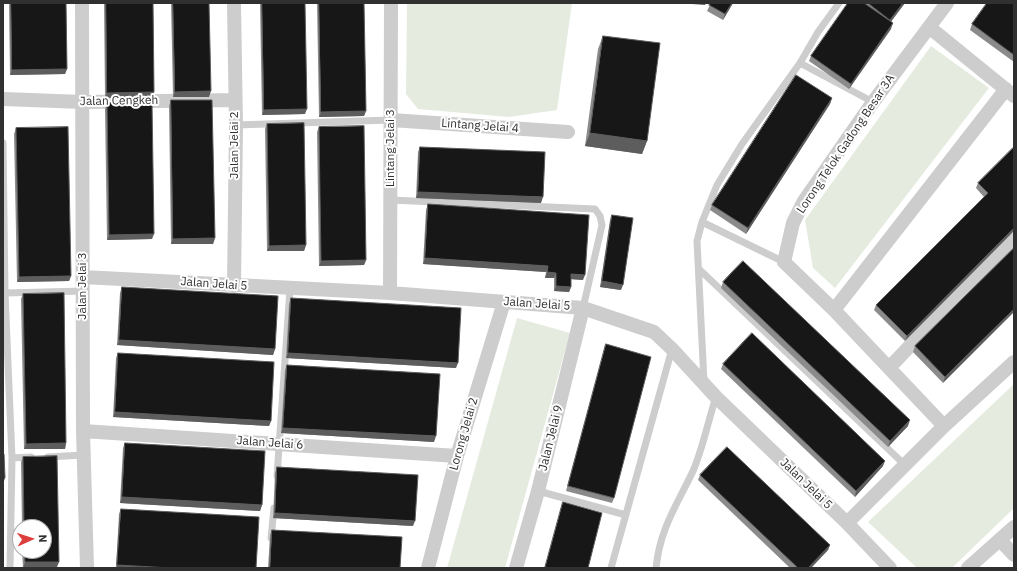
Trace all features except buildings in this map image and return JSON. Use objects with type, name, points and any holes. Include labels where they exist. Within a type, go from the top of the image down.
[{"type":"street","name":"Jalan Jelai 3","points":[[82,3],[83,455],[88,568]]},
{"type":"street","name":"Jalan Jelai 2","points":[[234,3],[236,125],[234,286]]},
{"type":"street","name":"Lintang Jelai 3","points":[[390,293],[391,3]]},
{"type":"street","name":"Lorong Telok Gadong Besar 3A","points":[[784,262],[793,223],[804,201],[873,102],[947,3]]},
{"type":"street","points":[[834,310],[1010,92],[929,27]]},
{"type":"street","name":"Jalan Cengkeh","points":[[3,99],[83,102],[235,100]]},
{"type":"street","name":"Lintang Jelai 4","points":[[391,120],[568,132]]},
{"type":"street","points":[[889,368],[1014,240]]},
{"type":"street","points":[[784,262],[834,310],[944,426]]},
{"type":"street","name":"Jalan Jelai 5","points":[[83,276],[234,286],[390,293],[583,308],[654,332],[672,349],[716,397],[847,524],[890,568]]},
{"type":"street","name":"Lorong Jelai 2","points":[[428,568],[457,456],[504,302]]},
{"type":"street","name":"Jalan Jelai 9","points":[[516,568],[538,491],[583,308]]},
{"type":"street","points":[[847,524],[944,426],[1014,362]]},
{"type":"street","name":"Jalan Jelai 6","points":[[83,431],[457,456]]},
{"type":"street","points":[[968,568],[1014,527]]},
{"type":"street","points":[[1000,540],[1014,555]]},
{"type":"lane","points":[[704,383],[700,270],[697,241],[702,222],[717,185],[742,144],[800,63],[818,32],[839,3]]},
{"type":"lane","points":[[800,63],[873,102]]},
{"type":"lane","points":[[236,125],[391,120]]},
{"type":"lane","points":[[3,143],[5,293],[12,458],[10,568]]},
{"type":"lane","points":[[390,200],[595,210],[600,216],[602,225],[583,308]]},
{"type":"lane","points":[[702,222],[784,262]]},
{"type":"lane","points":[[700,270],[906,466]]},
{"type":"lane","points":[[276,483],[290,289]]},
{"type":"lane","points":[[5,293],[83,291]]},
{"type":"lane","points":[[611,568],[672,349]]},
{"type":"lane","points":[[656,568],[658,550],[669,516],[694,469],[716,397]]},
{"type":"lane","points":[[44,457],[83,455]]},
{"type":"lane","points":[[12,458],[36,457]]},
{"type":"lane","points":[[538,491],[626,514]]},
{"type":"lane","points":[[271,545],[275,498]]},
{"type":"shaded area","points":[[407,3],[572,3],[557,110],[509,117],[418,109],[406,94]]},
{"type":"shaded area","points":[[931,46],[989,88],[835,288],[813,268],[805,220]]},
{"type":"shaded area","points":[[517,318],[570,333],[505,568],[447,568]]},
{"type":"shaded area","points":[[1014,384],[1014,508],[952,568],[917,568],[868,522]]}]
